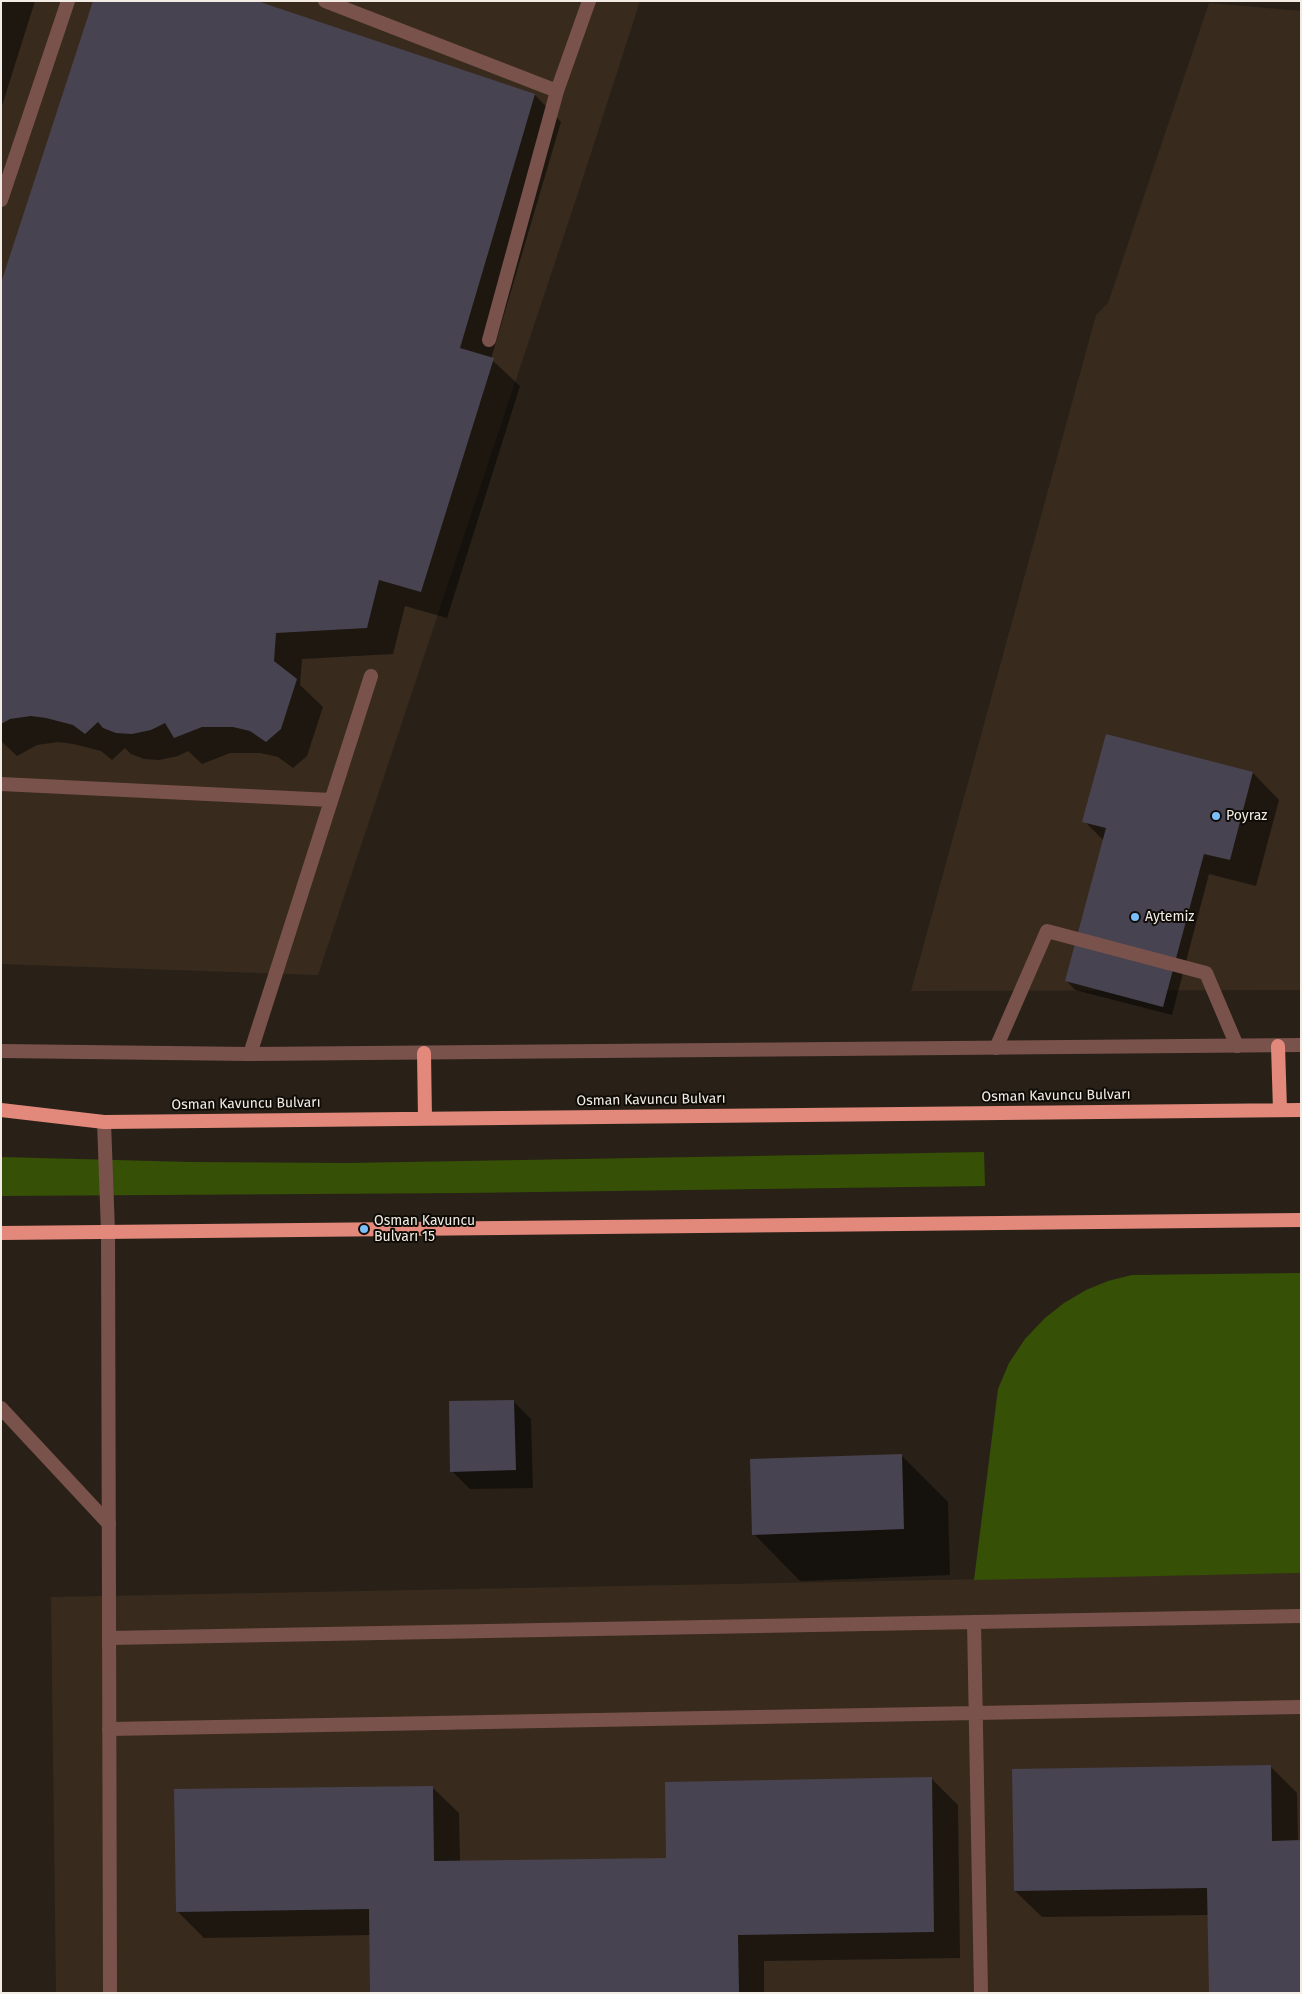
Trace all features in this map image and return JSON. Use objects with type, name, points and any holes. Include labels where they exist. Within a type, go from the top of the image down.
[{"type":"highway","points":[[1278,1046],[1280,1110]]},
{"type":"highway","points":[[424,1053],[425,1118]]},
{"type":"highway","name":"Osman Kavuncu Bulvarı","points":[[1,1110],[104,1122],[1301,1110]]},
{"type":"highway","points":[[1,1233],[1301,1220]]},
{"type":"street","points":[[1,200],[68,1]]},
{"type":"street","points":[[325,1],[557,91]]},
{"type":"street","points":[[488,340],[557,91],[589,1]]},
{"type":"street","points":[[250,1054],[371,676]]},
{"type":"street","points":[[1,784],[331,800]]},
{"type":"street","points":[[996,1048],[1047,931],[1206,973],[1237,1046]]},
{"type":"street","points":[[1,1051],[250,1054],[1301,1045]]},
{"type":"street","points":[[104,1122],[108,1232],[110,1993]]},
{"type":"street","points":[[1,1408],[109,1524]]},
{"type":"street","points":[[109,1638],[1301,1616]]},
{"type":"street","points":[[974,1622],[981,1993]]},
{"type":"street","points":[[109,1729],[1301,1707]]},
{"type":"shaded area","points":[[1,1],[640,1],[318,975],[1,964]]},
{"type":"shaded area","points":[[1209,3],[1301,11],[1301,990],[911,991],[1096,315],[1108,303]]},
{"type":"shaded area","points":[[1301,1573],[1301,1993],[56,1993],[51,1597]]},
{"type":"green space","points":[[984,1152],[985,1186],[462,1193],[1,1196],[1,1157],[191,1162],[347,1163]]},
{"type":"green space","points":[[1301,1273],[1301,1573],[974,1580],[998,1389],[1009,1363],[1025,1339],[1045,1318],[1064,1303],[1086,1290],[1108,1281],[1132,1275]]},
{"type":"building","points":[[93,1],[257,1],[535,94],[460,348],[494,358],[421,592],[379,580],[367,628],[276,633],[274,661],[297,679],[281,729],[266,742],[250,731],[233,727],[202,727],[174,738],[165,723],[151,730],[132,734],[116,733],[103,728],[98,722],[85,734],[73,725],[31,716],[10,719],[1,724],[1,283]]},
{"type":"building","points":[[1106,734],[1253,772],[1230,860],[1204,854],[1163,1007],[1065,981],[1106,828],[1082,822]]},
{"type":"building","points":[[514,1400],[516,1470],[450,1472],[449,1401]]},
{"type":"building","points":[[902,1454],[904,1529],[752,1535],[750,1459]]},
{"type":"building","points":[[1271,1765],[1272,1841],[1301,1840],[1301,1993],[1209,1993],[1207,1888],[1014,1891],[1012,1769]]},
{"type":"building","points":[[932,1777],[934,1932],[738,1935],[739,1993],[370,1993],[369,1909],[176,1912],[174,1789],[433,1786],[434,1861],[666,1858],[665,1782]]},
{"type":"place","name":"Poyraz","points":[[1216,816]]},
{"type":"place","name":"Aytemiz","points":[[1135,917]]},
{"type":"place","name":"Osman Kavuncu Bulvarı 15","points":[[364,1229]]}]
